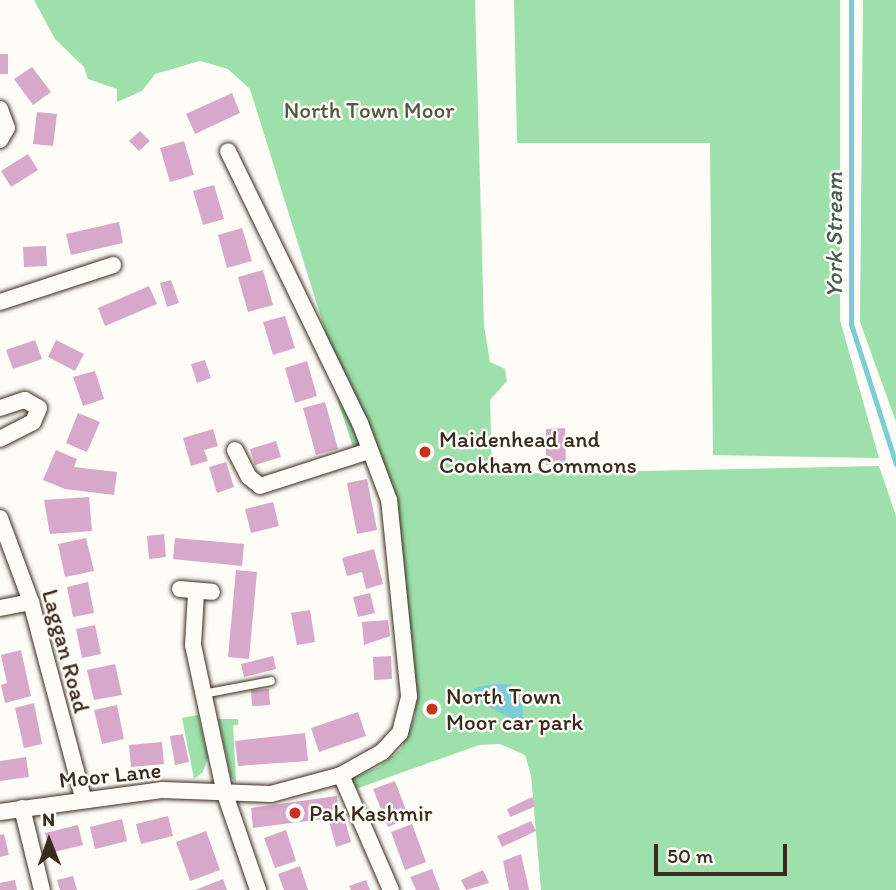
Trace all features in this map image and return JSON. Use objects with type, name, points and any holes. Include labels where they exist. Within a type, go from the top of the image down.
[{"type":"street","points":[[0,110],[7,128],[0,140]]},
{"type":"street","points":[[225,794],[271,794],[341,775],[383,751],[400,733],[409,696],[389,500],[369,451],[228,151]]},
{"type":"street","points":[[0,302],[113,265]]},
{"type":"street","points":[[0,408],[25,400],[39,408],[33,422],[0,439]]},
{"type":"street","points":[[235,450],[249,477],[260,486],[369,451]]},
{"type":"street","name":"Laggan Road","points":[[0,518],[31,602],[83,798]]},
{"type":"street","points":[[180,589],[204,593],[193,645],[225,794],[258,890]]},
{"type":"street","points":[[0,608],[31,602]]},
{"type":"street","points":[[341,775],[391,890]]},
{"type":"street","name":"Moor Lane","points":[[0,812],[83,798],[162,790],[225,794]]},
{"type":"street","points":[[22,808],[42,890]]},
{"type":"lane","points":[[203,694],[271,681]]},
{"type":"green space","name":"North Town Moor","points":[[34,0],[475,0],[484,326],[490,362],[505,369],[507,381],[490,400],[492,474],[879,466],[896,516],[896,890],[541,890],[531,775],[525,755],[500,744],[479,745],[350,791],[353,778],[379,767],[401,749],[415,716],[397,500],[370,460],[353,447],[337,398],[342,385],[250,89],[228,69],[200,61],[155,74],[142,91],[117,102],[117,89],[88,79],[84,67],[55,39]]},
{"type":"green space","points":[[514,0],[840,0],[840,320],[879,458],[713,455],[710,143],[517,143]]},
{"type":"green space","points":[[863,0],[896,0],[896,422],[860,322]]},
{"type":"green space","points":[[198,715],[208,757],[203,772],[194,779],[182,718]]},
{"type":"green space","points":[[218,719],[238,719],[238,725],[233,725],[236,782],[231,778]]},
{"type":"water","points":[[511,684],[522,704],[524,725],[468,696],[477,687]]},
{"type":"building","points":[[0,54],[8,54],[8,74],[0,74]]},
{"type":"building","points":[[32,67],[51,92],[33,105],[14,79]]},
{"type":"building","points":[[232,93],[240,113],[195,134],[186,114]]},
{"type":"building","points":[[37,112],[57,114],[53,146],[33,144]]},
{"type":"building","points":[[140,131],[150,141],[139,151],[129,141]]},
{"type":"building","points":[[184,141],[194,175],[170,182],[160,148]]},
{"type":"building","points":[[28,154],[38,170],[11,187],[1,171]]},
{"type":"building","points":[[214,185],[224,219],[203,225],[193,191]]},
{"type":"building","points":[[119,222],[123,243],[71,255],[66,234]]},
{"type":"building","points":[[242,228],[252,261],[227,268],[218,235]]},
{"type":"building","points":[[46,246],[47,266],[24,267],[23,247]]},
{"type":"building","points":[[263,270],[273,305],[248,312],[238,277]]},
{"type":"building","points":[[171,280],[179,303],[167,307],[160,283]]},
{"type":"building","points":[[149,286],[157,304],[105,326],[98,308]]},
{"type":"building","points":[[285,316],[295,348],[273,355],[263,322]]},
{"type":"building","points":[[35,340],[42,359],[13,369],[6,350]]},
{"type":"building","points":[[56,340],[84,354],[75,371],[48,357]]},
{"type":"building","points":[[205,360],[211,378],[197,383],[191,364]]},
{"type":"building","points":[[307,361],[317,396],[295,403],[285,368]]},
{"type":"building","points":[[95,371],[104,399],[83,406],[73,377]]},
{"type":"building","points":[[325,402],[338,449],[316,455],[303,408]]},
{"type":"building","points":[[78,413],[100,422],[87,452],[66,443]]},
{"type":"building","points":[[565,428],[566,464],[546,465],[546,429]]},
{"type":"building","points":[[213,429],[218,446],[204,450],[208,461],[191,466],[183,438]]},
{"type":"building","points":[[276,441],[281,457],[255,465],[250,449]]},
{"type":"building","points":[[56,450],[77,459],[74,467],[117,472],[114,495],[65,489],[43,480]]},
{"type":"building","points":[[226,462],[234,487],[217,493],[209,467]]},
{"type":"building","points":[[367,479],[377,530],[357,534],[347,483]]},
{"type":"building","points":[[89,497],[92,531],[50,534],[44,500]]},
{"type":"building","points":[[273,502],[279,526],[251,533],[245,509]]},
{"type":"building","points":[[164,534],[166,557],[149,559],[147,536]]},
{"type":"building","points":[[86,538],[94,571],[65,577],[58,544]]},
{"type":"building","points":[[175,538],[244,544],[242,566],[173,559]]},
{"type":"building","points":[[374,549],[383,584],[366,589],[362,572],[347,576],[342,558]]},
{"type":"building","points":[[236,570],[257,572],[249,659],[228,657]]},
{"type":"building","points":[[88,582],[94,613],[73,617],[67,587]]},
{"type":"building","points":[[370,593],[375,613],[358,617],[353,597]]},
{"type":"building","points":[[310,610],[315,642],[297,645],[291,613]]},
{"type":"building","points":[[388,620],[390,636],[364,645],[362,622]]},
{"type":"building","points":[[95,625],[101,654],[82,658],[76,629]]},
{"type":"building","points":[[21,650],[31,696],[5,703],[1,685],[7,683],[1,655]]},
{"type":"building","points":[[273,656],[276,669],[244,677],[241,664]]},
{"type":"building","points":[[391,656],[392,679],[374,680],[373,657]]},
{"type":"building","points":[[115,664],[122,695],[94,700],[87,670]]},
{"type":"building","points":[[269,689],[270,705],[252,706],[251,690]]},
{"type":"building","points":[[34,703],[42,744],[24,748],[15,708]]},
{"type":"building","points":[[117,705],[124,739],[102,744],[94,710]]},
{"type":"building","points":[[358,712],[366,736],[319,752],[311,728]]},
{"type":"building","points":[[305,733],[308,761],[238,766],[235,741]]},
{"type":"building","points":[[183,734],[189,762],[175,765],[170,736]]},
{"type":"building","points":[[162,742],[164,764],[131,767],[129,745]]},
{"type":"building","points":[[26,757],[29,777],[0,781],[0,761]]},
{"type":"building","points":[[395,781],[409,818],[388,827],[373,789]]},
{"type":"building","name":"Pak Kashmir","points":[[337,796],[339,817],[253,828],[251,808]]},
{"type":"building","points":[[532,797],[536,806],[510,817],[507,809]]},
{"type":"building","points":[[168,816],[173,836],[141,844],[136,824]]},
{"type":"building","points":[[344,817],[351,842],[336,847],[329,821]]},
{"type":"building","points":[[122,819],[127,841],[95,849],[90,827]]},
{"type":"building","points":[[531,821],[536,831],[502,847],[497,836]]},
{"type":"building","points":[[412,824],[426,862],[405,870],[391,832]]},
{"type":"building","points":[[78,825],[83,845],[50,853],[45,833]]},
{"type":"building","points":[[286,830],[296,861],[275,868],[264,838]]},
{"type":"building","points":[[206,831],[220,870],[190,881],[176,842]]},
{"type":"building","points":[[4,834],[9,855],[0,857],[0,835]]},
{"type":"building","points":[[521,854],[529,890],[509,890],[503,861]]},
{"type":"building","points":[[300,866],[308,890],[284,890],[278,874]]},
{"type":"building","points":[[432,869],[440,890],[416,890],[410,877]]},
{"type":"building","points":[[483,870],[489,883],[466,890],[461,880]]},
{"type":"building","points":[[73,876],[77,890],[60,890],[57,880]]},
{"type":"building","points":[[223,879],[227,890],[195,890]]},
{"type":"building","points":[[15,880],[17,890],[0,890],[0,883]]},
{"type":"building","points":[[366,880],[370,890],[351,890],[349,886]]},
{"type":"waterway","name":"York Stream","points":[[851,0],[851,324],[896,464]]},
{"type":"place","name":"Maidenhead and Cookham Commons","points":[[425,452]]},
{"type":"place","name":"North Town Moor car park","points":[[432,709]]},
{"type":"place","name":"Pak Kashmir","points":[[295,813]]}]
